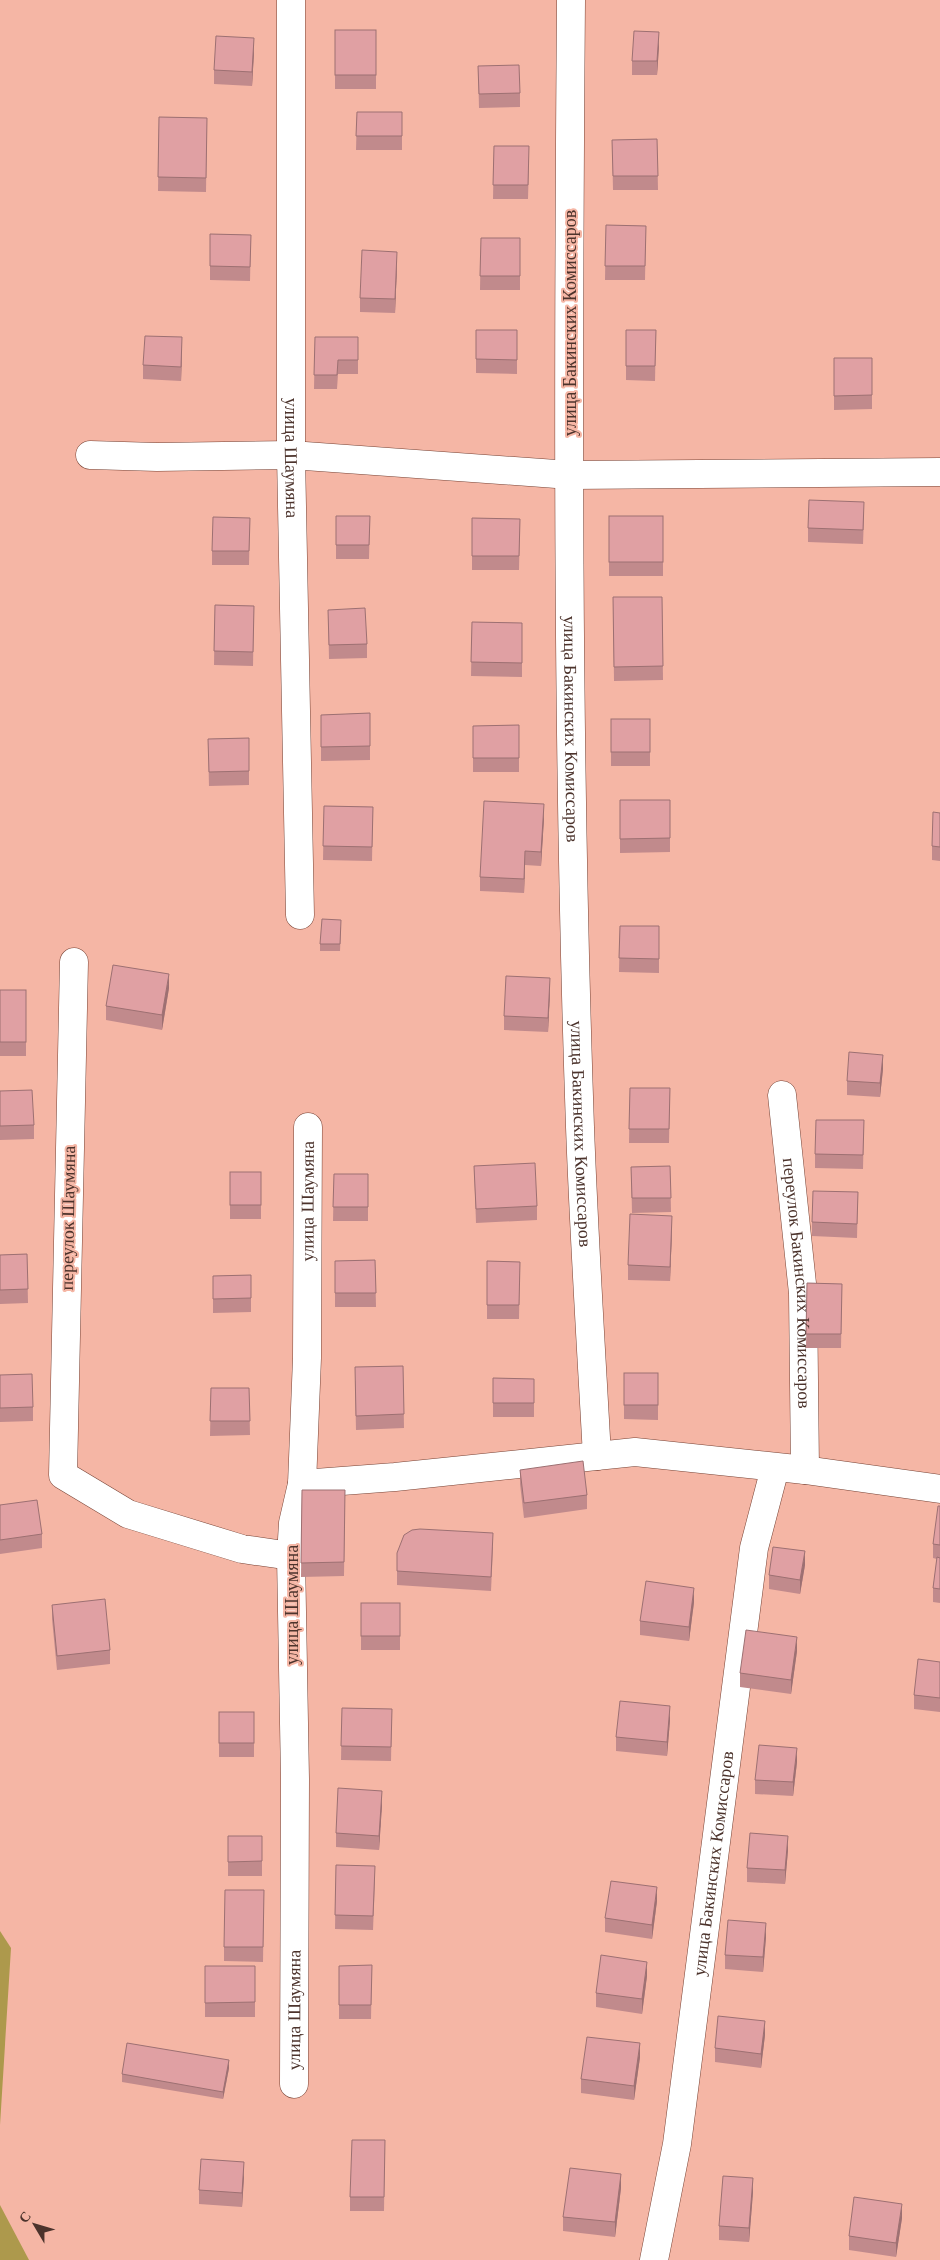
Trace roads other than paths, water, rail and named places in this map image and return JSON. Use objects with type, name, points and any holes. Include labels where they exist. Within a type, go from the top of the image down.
[{"type":"street","name":"улица Шаумяна","points":[[291,0],[291,455],[300,915]]},
{"type":"street","name":"улица Бакинских Комиссаров","points":[[571,0],[570,475],[576,992],[580,1130],[596,1456]]},
{"type":"street","points":[[90,455],[157,457],[291,455],[570,475],[940,472]]},
{"type":"street","name":"переулок Шаумяна","points":[[74,962],[63,1475],[128,1514],[242,1549],[291,1556]]},
{"type":"street","name":"переулок Бакинских Комиссаров","points":[[782,1095],[803,1293],[805,1470]]},
{"type":"street","name":"улица Шаумяна","points":[[294,2084],[295,1779],[291,1556],[292,1523],[302,1484],[307,1358],[308,1127]]},
{"type":"street","points":[[302,1484],[395,1478],[635,1452],[805,1470],[940,1489]]},
{"type":"street","name":"улица Бакинских Комиссаров","points":[[654,2260],[677,2144],[754,1548],[775,1468]]}]
